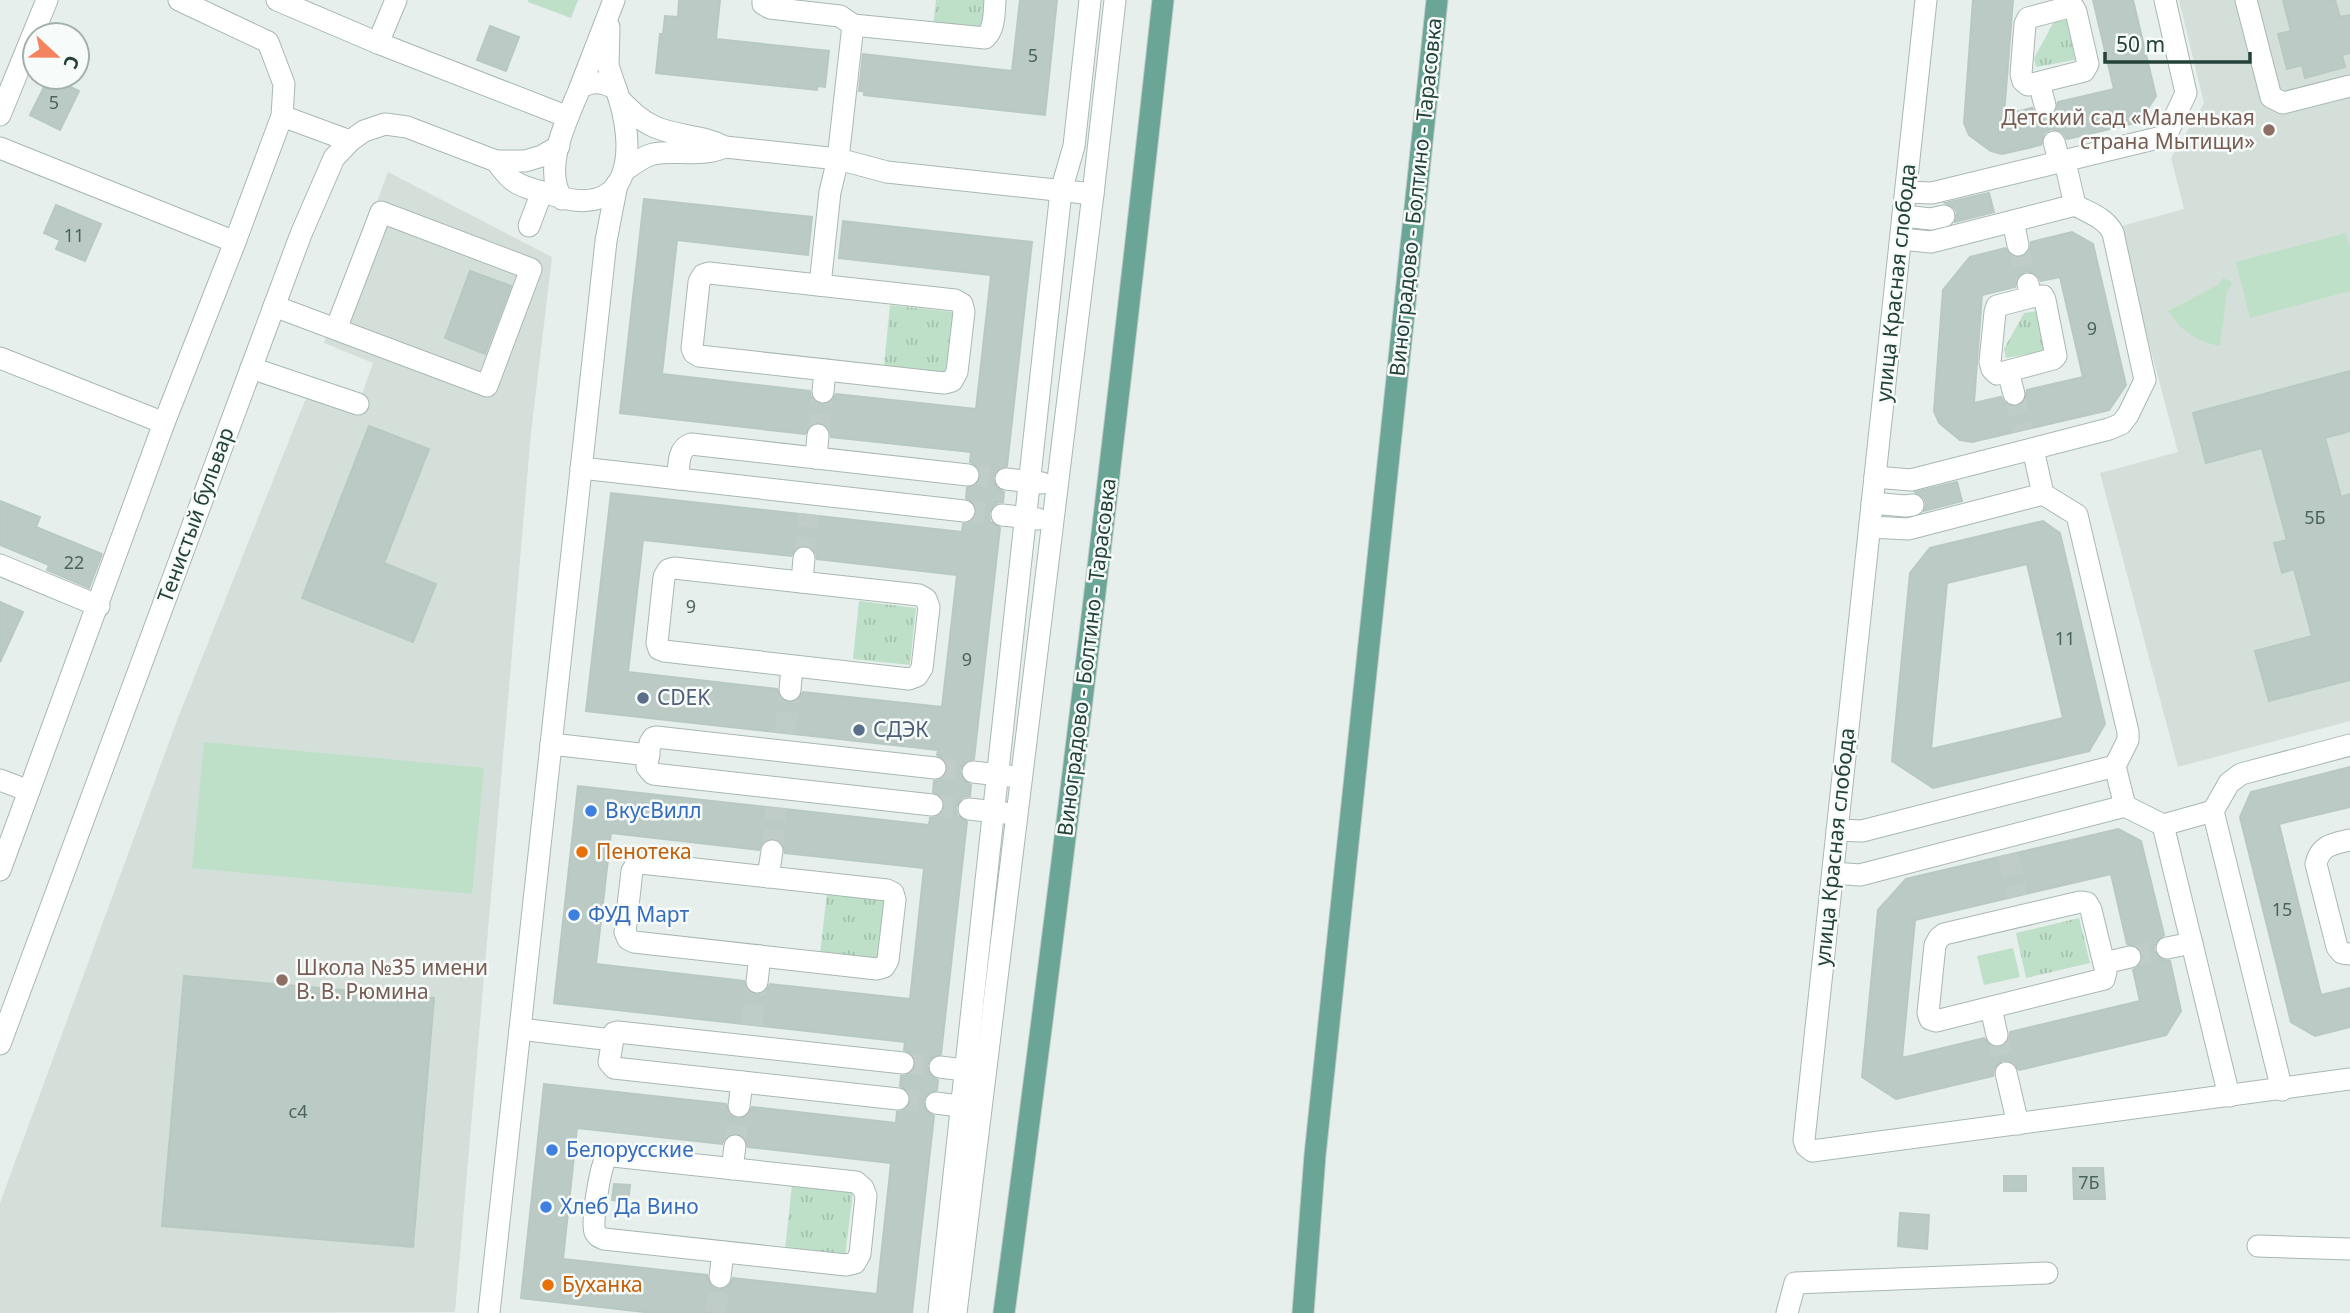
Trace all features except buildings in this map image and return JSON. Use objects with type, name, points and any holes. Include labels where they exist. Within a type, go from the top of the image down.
[{"type":"main road","name":"Виноградово - Болтино - Тарасовка","points":[[1004,1313],[1050,964],[1124,357],[1163,0]]},
{"type":"main road","name":"Виноградово - Болтино - Тарасовка","points":[[1303,1313],[1315,1155],[1437,0]]},
{"type":"street","points":[[0,115],[47,0]]},
{"type":"street","points":[[0,870],[164,423],[282,116],[284,84],[268,41],[179,0]]},
{"type":"street","points":[[277,0],[568,117]]},
{"type":"street","points":[[379,43],[396,0]]},
{"type":"street","points":[[763,0],[763,4],[770,8],[805,6],[841,16],[853,25],[985,38],[992,27],[995,0]]},
{"type":"street","points":[[956,1313],[993,812],[1061,191],[1074,146],[1090,0]]},
{"type":"street","points":[[975,1071],[1017,814],[1115,0]]},
{"type":"street","name":"улица Красная слобода","points":[[1926,0],[1804,1140],[1806,1146],[1812,1151],[2350,1079]]},
{"type":"street","points":[[1906,191],[1932,193],[2166,136],[2184,99],[2186,86],[2165,0]]},
{"type":"street","points":[[2246,0],[2271,97],[2283,103],[2350,86]]},
{"type":"street","points":[[607,234],[597,216],[555,187],[555,164],[568,117],[612,4]]},
{"type":"street","points":[[489,1313],[607,234],[629,140],[625,113],[608,66],[607,46],[612,4]]},
{"type":"street","points":[[2060,4],[2074,8],[2076,12],[2087,68],[2028,85],[2021,78],[2025,24],[2032,15],[2060,4]]},
{"type":"street","points":[[820,285],[853,25]]},
{"type":"street","points":[[580,88],[587,83],[598,82],[618,94],[638,117],[656,128],[712,140],[725,147],[838,159],[887,172],[1093,194]]},
{"type":"street","points":[[2039,83],[2045,105]]},
{"type":"street","points":[[282,116],[350,141]]},
{"type":"street","name":"Тенистый бульвар","points":[[0,1044],[312,204],[334,158],[364,131],[385,124],[407,127],[496,161],[525,161],[542,156],[559,146]]},
{"type":"street","points":[[2054,142],[2075,205]]},
{"type":"street","points":[[572,201],[603,198],[638,160],[654,154],[710,153],[725,147]]},
{"type":"street","points":[[0,148],[235,243]]},
{"type":"street","name":"Тенистый бульвар","points":[[496,161],[513,181],[572,201]]},
{"type":"street","points":[[529,226],[542,192]]},
{"type":"street","points":[[1875,477],[1911,481],[2028,443],[2121,424],[2145,380],[2113,233],[2103,219],[2075,205],[1931,242],[1901,239]]},
{"type":"street","points":[[274,306],[487,386],[531,270],[381,212],[336,329]]},
{"type":"street","points":[[1903,216],[1931,219],[1944,216]]},
{"type":"street","points":[[2013,221],[2018,245]]},
{"type":"street","points":[[709,273],[955,300],[962,304],[964,312],[957,372],[952,381],[944,383],[825,370],[699,356],[694,353],[692,348],[699,282],[703,275],[709,273]]},
{"type":"street","points":[[2029,290],[2043,296],[2045,300],[2056,356],[2008,372],[1997,374],[1991,366],[1995,312],[2001,303],[2029,290]]},
{"type":"street","points":[[0,358],[164,423]]},
{"type":"street","points":[[251,368],[358,404]]},
{"type":"street","points":[[823,392],[825,370]]},
{"type":"street","points":[[2008,372],[2014,394]]},
{"type":"street","points":[[816,458],[818,435]]},
{"type":"street","points":[[2028,443],[2043,494]]},
{"type":"street","points":[[678,479],[681,452],[684,446],[691,444],[968,475]]},
{"type":"street","points":[[582,468],[678,479],[810,504],[964,511]]},
{"type":"street","points":[[1006,479],[1058,485]]},
{"type":"street","points":[[1870,527],[1908,529],[2043,494],[2077,515],[2128,732],[2128,740],[2115,766],[2125,806]]},
{"type":"street","points":[[1872,503],[1913,505]]},
{"type":"street","points":[[1002,515],[1053,521]]},
{"type":"street","points":[[802,582],[804,558]]},
{"type":"street","points":[[0,565],[99,606]]},
{"type":"street","points":[[674,568],[802,582],[919,595],[926,599],[929,607],[927,630],[922,668],[918,676],[909,679],[659,649],[657,643],[664,578],[668,570],[674,568]]},
{"type":"street","points":[[790,690],[792,666]]},
{"type":"street","points":[[932,805],[777,798],[653,774],[647,767],[650,743],[656,737],[784,742],[936,768]]},
{"type":"street","points":[[551,744],[649,755]]},
{"type":"street","points":[[1833,873],[1860,875],[2005,847],[2125,806],[2163,825],[2213,811],[2230,783],[2241,774],[2350,745]]},
{"type":"street","points":[[1837,830],[1862,831],[2115,766]]},
{"type":"street","points":[[973,772],[1021,777]]},
{"type":"street","points":[[0,780],[29,791]]},
{"type":"street","points":[[969,809],[1017,814]]},
{"type":"street","points":[[2213,811],[2282,1090]]},
{"type":"street","points":[[2163,825],[2229,1096]]},
{"type":"street","points":[[2350,840],[2326,846],[2318,854],[2316,864],[2337,947],[2342,953],[2350,954]]},
{"type":"street","points":[[768,877],[772,851]]},
{"type":"street","points":[[641,863],[768,877],[887,890],[893,893],[895,900],[888,960],[884,967],[877,970],[634,942],[628,939],[625,932],[632,871],[641,863]]},
{"type":"street","points":[[2087,903],[2104,963],[2104,979],[2098,983],[1936,1021],[1930,1019],[1928,1013],[1939,938],[2019,906],[2087,903]]},
{"type":"street","points":[[2166,948],[2192,943]]},
{"type":"street","points":[[757,982],[760,956]]},
{"type":"street","points":[[2104,963],[2130,957]]},
{"type":"street","points":[[1991,1008],[1997,1035]]},
{"type":"street","points":[[520,1030],[612,1040]]},
{"type":"street","points":[[898,1099],[614,1068],[609,1062],[614,1033],[618,1032],[751,1036],[902,1063]]},
{"type":"street","points":[[940,1067],[975,1071]]},
{"type":"street","points":[[2006,1073],[2018,1124]]},
{"type":"street","points":[[739,1106],[742,1082]]},
{"type":"street","points":[[936,1103],[971,1107]]},
{"type":"street","points":[[939,1313],[971,1107]]},
{"type":"street","points":[[732,1169],[735,1146]]},
{"type":"street","points":[[613,1156],[856,1182],[863,1188],[866,1196],[865,1208],[860,1254],[855,1263],[846,1265],[723,1252],[604,1240],[597,1236],[594,1228],[596,1202],[601,1166],[606,1158],[613,1156]]},
{"type":"street","points":[[2258,1247],[2350,1249]]},
{"type":"street","points":[[720,1277],[723,1252]]},
{"type":"street","points":[[1787,1313],[1795,1283],[2048,1272]]},
{"type":"shaded area","points":[[2179,0],[2350,0],[2350,721],[2178,767],[2100,473],[2178,452],[2118,227],[2184,209],[2171,158],[2204,103]]},
{"type":"shaded area","name":"Школа №35 имени В. В. Рюмина","points":[[388,172],[552,257],[531,433],[455,1312],[0,1313],[0,1203],[176,723],[306,398],[356,411],[373,363],[324,343]]},
{"type":"green space","points":[[528,0],[578,0],[571,18]]},
{"type":"green space","points":[[936,0],[987,0],[984,24],[975,31],[933,27]]},
{"type":"green space","points":[[2067,20],[2075,60],[2036,67],[2034,58],[2054,22]]},
{"type":"green space","points":[[2346,233],[2350,247],[2350,291],[2250,318],[2236,262]]},
{"type":"green space","points":[[2223,278],[2231,281],[2232,285],[2227,291],[2220,346],[2190,334],[2168,311],[2218,285]]},
{"type":"green space","points":[[890,305],[953,312],[946,372],[884,365]]},
{"type":"green space","points":[[2037,311],[2044,351],[2006,358],[2004,349],[2024,313]]},
{"type":"green space","points":[[859,601],[916,608],[910,665],[853,659]]},
{"type":"green space","points":[[204,742],[484,768],[472,894],[192,868]]},
{"type":"green space","points":[[827,893],[888,900],[882,960],[820,954]]},
{"type":"green space","points":[[2079,918],[2090,963],[2026,978],[2016,933]]},
{"type":"green space","points":[[2013,948],[2020,977],[1984,985],[1977,956]]},
{"type":"green space","points":[[792,1184],[853,1192],[845,1257],[785,1250]]},
{"type":"tunnel","points":[[2045,105],[2054,142]]},
{"type":"tunnel","points":[[2018,245],[2028,284]]},
{"type":"tunnel","points":[[818,435],[823,392]]},
{"type":"tunnel","points":[[2014,394],[2023,430]]},
{"type":"tunnel","points":[[968,475],[1006,479]]},
{"type":"tunnel","points":[[964,511],[1002,515]]},
{"type":"tunnel","points":[[804,558],[809,514]]},
{"type":"tunnel","points":[[785,733],[790,690]]},
{"type":"tunnel","points":[[935,768],[973,772]]},
{"type":"tunnel","points":[[932,805],[969,809]]},
{"type":"tunnel","points":[[772,851],[776,808]]},
{"type":"tunnel","points":[[2008,855],[2017,896]]},
{"type":"tunnel","points":[[2130,957],[2167,948]]},
{"type":"tunnel","points":[[752,1025],[757,982]]},
{"type":"tunnel","points":[[1997,1035],[2006,1073]]},
{"type":"tunnel","points":[[903,1063],[940,1067]]},
{"type":"tunnel","points":[[898,1099],[936,1103]]},
{"type":"tunnel","points":[[735,1146],[739,1106]]},
{"type":"tunnel","points":[[716,1313],[720,1277]]},
{"type":"place","name":"Детский сад «Маленькая страна Мытищи»","points":[[2269,130]]},
{"type":"place","name":"CDEK","points":[[643,698]]},
{"type":"place","name":"СДЭК","points":[[859,730]]},
{"type":"place","name":"ВкусВилл","points":[[591,811]]},
{"type":"place","name":"Пенотека","points":[[582,852]]},
{"type":"place","name":"ФУД Март","points":[[574,915]]},
{"type":"place","name":"Школа №35 имени В. В. Рюмина","points":[[282,980]]},
{"type":"place","name":"Белорусские","points":[[552,1150]]},
{"type":"place","name":"Хлеб Да Вино","points":[[546,1207]]},
{"type":"place","name":"Буханка","points":[[548,1285]]}]
